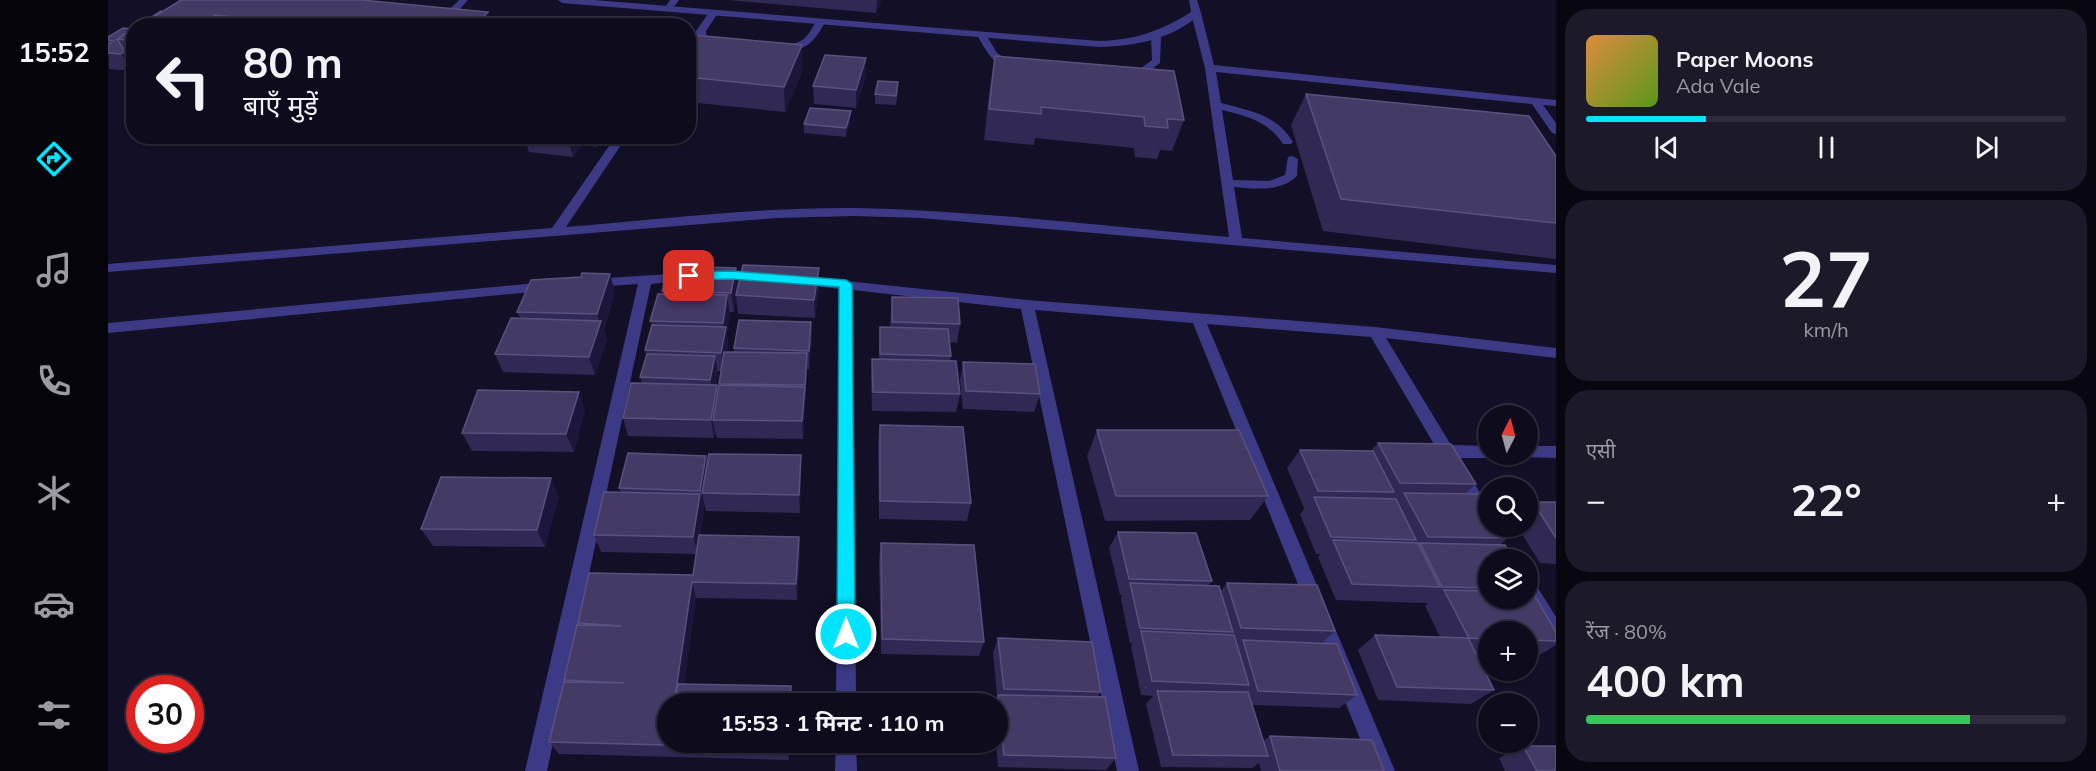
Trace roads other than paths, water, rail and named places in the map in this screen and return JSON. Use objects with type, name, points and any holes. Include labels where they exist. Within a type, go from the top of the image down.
[{"type":"street","points":[[428,18],[445,14],[465,0]]},
{"type":"street","points":[[562,0],[1099,44],[1128,44],[1156,37],[1196,13]]},
{"type":"street","points":[[668,9],[675,0]]},
{"type":"street","points":[[1193,0],[1210,68],[1236,241]]},
{"type":"street","points":[[713,13],[701,31],[701,36],[705,40],[729,43]]},
{"type":"street","points":[[776,48],[798,48],[806,45],[812,39],[820,22]]},
{"type":"street","points":[[982,35],[993,55],[1005,64],[1021,71]]},
{"type":"street","points":[[1121,78],[1139,74],[1152,67],[1157,60],[1156,37]]},
{"type":"street","points":[[1210,68],[1556,103]]},
{"type":"street","points":[[1535,101],[1555,129]]},
{"type":"street","points":[[1215,105],[1265,119],[1282,130],[1287,142]]},
{"type":"street","points":[[556,232],[616,144]]},
{"type":"street","points":[[1227,183],[1260,185],[1285,181],[1292,176],[1292,159]]},
{"type":"street","points":[[108,268],[776,214],[854,212],[921,214],[1556,269]]},
{"type":"street","points":[[108,328],[646,278],[700,276]]},
{"type":"street","points":[[536,771],[646,278]]},
{"type":"street","points":[[789,279],[1027,305],[1376,332],[1556,353]]},
{"type":"street","points":[[846,284],[846,693]]},
{"type":"street","points":[[1027,305],[1128,771]]},
{"type":"street","points":[[1198,319],[1384,771]]},
{"type":"street","points":[[1376,332],[1478,504]]},
{"type":"street","points":[[1446,451],[1478,452]]},
{"type":"street","points":[[1538,452],[1556,452]]},
{"type":"street","points":[[1538,604],[1556,634]]},
{"type":"street","points":[[846,753],[846,771]]}]
